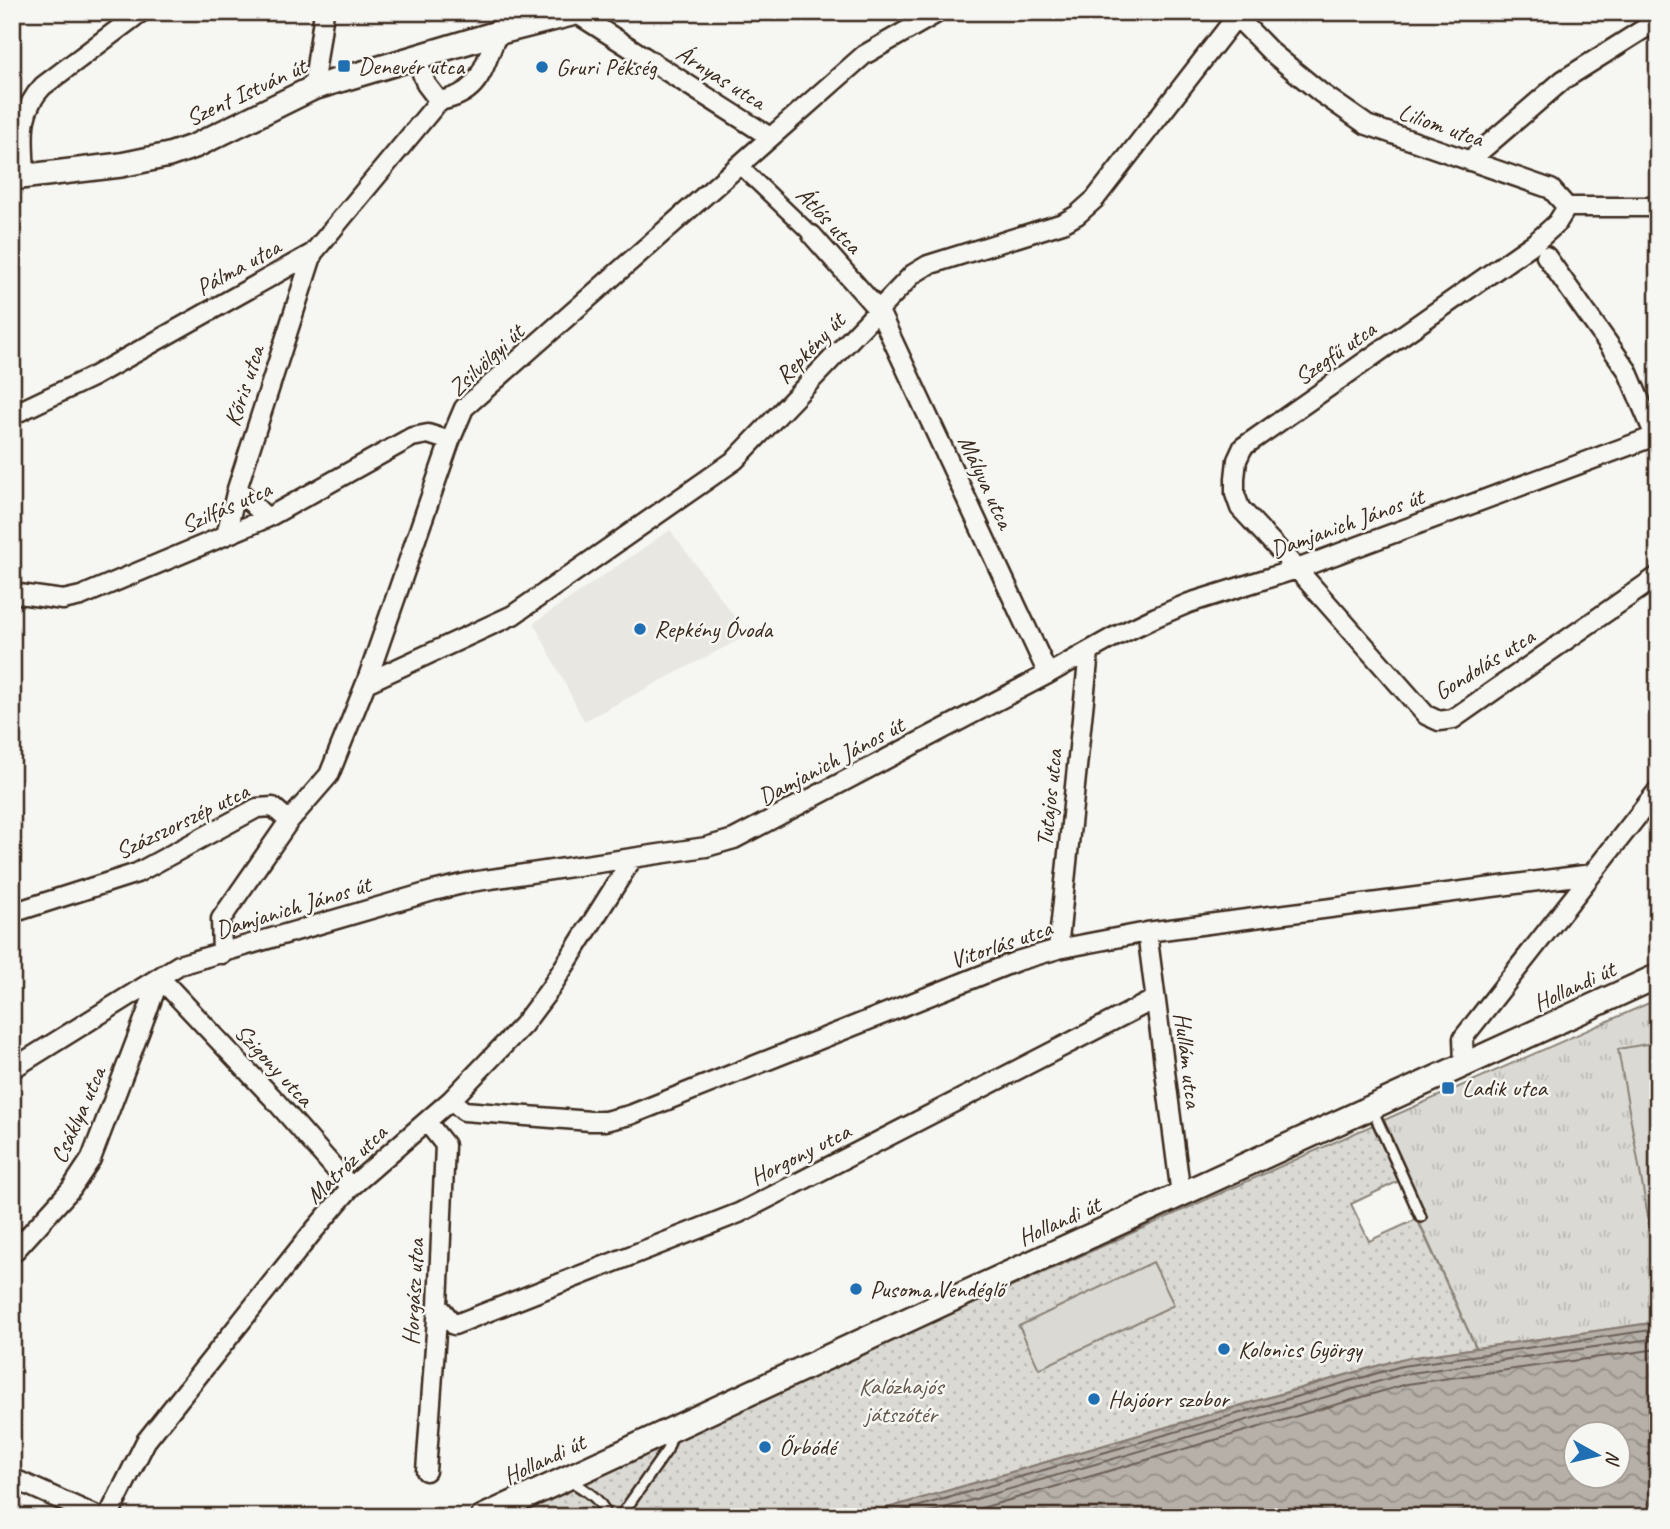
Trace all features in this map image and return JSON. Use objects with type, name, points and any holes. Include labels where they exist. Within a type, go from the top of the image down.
[{"type":"street","points":[[19,177],[25,111],[32,98],[43,86],[141,12]]},
{"type":"street","points":[[313,88],[324,12]]},
{"type":"street","name":"Pálma utca","points":[[12,415],[94,376],[313,253],[439,101],[456,98],[471,89],[485,67],[498,33],[512,12]]},
{"type":"street","name":"Zsilvölgyi út","points":[[222,954],[220,919],[289,821],[328,775],[366,683],[450,441],[464,408],[864,55],[939,12]]},
{"type":"street","name":"Szent István út","points":[[19,177],[121,165],[169,155],[195,146],[313,88],[498,33],[576,13]]},
{"type":"street","name":"Árnyas utca","points":[[576,13],[770,137]]},
{"type":"street","name":"Liliom utca","points":[[1239,14],[1271,52],[1321,93],[1367,125],[1551,189],[1567,206]]},
{"type":"street","name":"Repkény út","points":[[366,683],[513,615],[717,473],[752,444],[913,274],[928,265],[1063,223],[1077,215],[1095,199],[1239,14]]},
{"type":"street","points":[[1469,161],[1526,109],[1563,80],[1658,20]]},
{"type":"street","points":[[416,57],[426,84],[439,101]]},
{"type":"street","name":"Átlós utca","points":[[740,166],[812,235],[879,311]]},
{"type":"street","points":[[1567,206],[1658,206]]},
{"type":"street","name":"Szegfű utca","points":[[1297,569],[1240,508],[1235,494],[1235,478],[1237,460],[1243,447],[1537,242],[1557,223],[1567,206]]},
{"type":"street","name":"Kőris utca","points":[[226,535],[237,489],[313,253]]},
{"type":"street","points":[[1546,256],[1627,370],[1656,435]]},
{"type":"street","name":"Mályva utca","points":[[879,311],[1048,674]]},
{"type":"street","name":"Szilfás utca","points":[[12,593],[63,600],[81,596],[267,518],[412,437],[428,434],[450,441]]},
{"type":"street","name":"Damjanich János út","points":[[12,1069],[179,965],[471,882],[706,847],[734,839],[1112,638],[1189,603],[1297,569],[1656,435]]},
{"type":"street","points":[[237,489],[267,518]]},
{"type":"street","name":"Gondolás utca","points":[[1297,569],[1426,715],[1439,721],[1452,719],[1658,576]]},
{"type":"street","name":"Tutajos utca","points":[[1058,948],[1089,652]]},
{"type":"street","points":[[1464,1064],[1463,1038],[1658,790]]},
{"type":"street","name":"Százszorszép utca","points":[[12,913],[137,873],[257,808],[273,807],[289,821]]},
{"type":"street","name":"Matróz utca","points":[[108,1517],[146,1441],[351,1187],[451,1100],[523,1025],[550,989],[632,859]]},
{"type":"street","name":"Vitorlás utca","points":[[451,1100],[464,1111],[590,1121],[617,1118],[1017,961],[1058,948],[1147,932],[1592,874]]},
{"type":"street","name":"Hullám utca","points":[[1147,932],[1181,1195]]},
{"type":"street","name":"Hollandi út","points":[[483,1517],[515,1509],[565,1478],[1658,976]]},
{"type":"street","name":"Szigony utca","points":[[160,978],[272,1097],[351,1187]]},
{"type":"street","name":"Csáklya utca","points":[[12,1254],[71,1189],[91,1159],[160,978]]},
{"type":"street","name":"Horgony utca","points":[[436,1333],[739,1213],[1155,999]]},
{"type":"street","name":"Horgász utca","points":[[426,1471],[438,1305],[445,1145],[427,1122]]},
{"type":"street","points":[[438,1305],[454,1325]]},
{"type":"street","points":[[12,1478],[99,1517]]},
{"type":"lane","points":[[1371,1107],[1421,1217]]},
{"type":"lane","points":[[621,1517],[667,1450],[674,1429]]},
{"type":"lane","points":[[565,1478],[589,1492],[605,1510],[606,1517]]},
{"type":"shaded area","name":"Repkény Óvoda","points":[[670,530],[748,635],[584,721],[534,623]]},
{"type":"green space","points":[[1658,999],[1658,1322],[1476,1348],[1375,1124]]},
{"type":"green space","points":[[1658,1042],[1658,1249],[1654,1250],[1618,1049]]},
{"type":"green space","name":"Kalózhajós játszótér","points":[[1375,1124],[1399,1181],[1351,1204],[1369,1241],[1417,1219],[1476,1348],[1401,1359],[857,1517],[486,1517],[630,1458]]},
{"type":"green space","points":[[1153,1262],[1174,1305],[1039,1369],[1019,1326]]},
{"type":"water","points":[[1658,1322],[1658,1517],[857,1517],[1401,1359]]},
{"type":"place","name":"Denevér utca","points":[[344,66]]},
{"type":"place","name":"Gruri Pékség","points":[[542,67]]},
{"type":"place","name":"Repkény Óvoda","points":[[640,629]]},
{"type":"place","name":"Ladik utca","points":[[1448,1088]]},
{"type":"place","name":"Pusoma Vendéglő","points":[[856,1289]]},
{"type":"place","name":"Kolonics György","points":[[1224,1349]]},
{"type":"place","name":"Hajóorr szobor","points":[[1094,1399]]},
{"type":"place","name":"Őrbódé","points":[[765,1447]]}]
